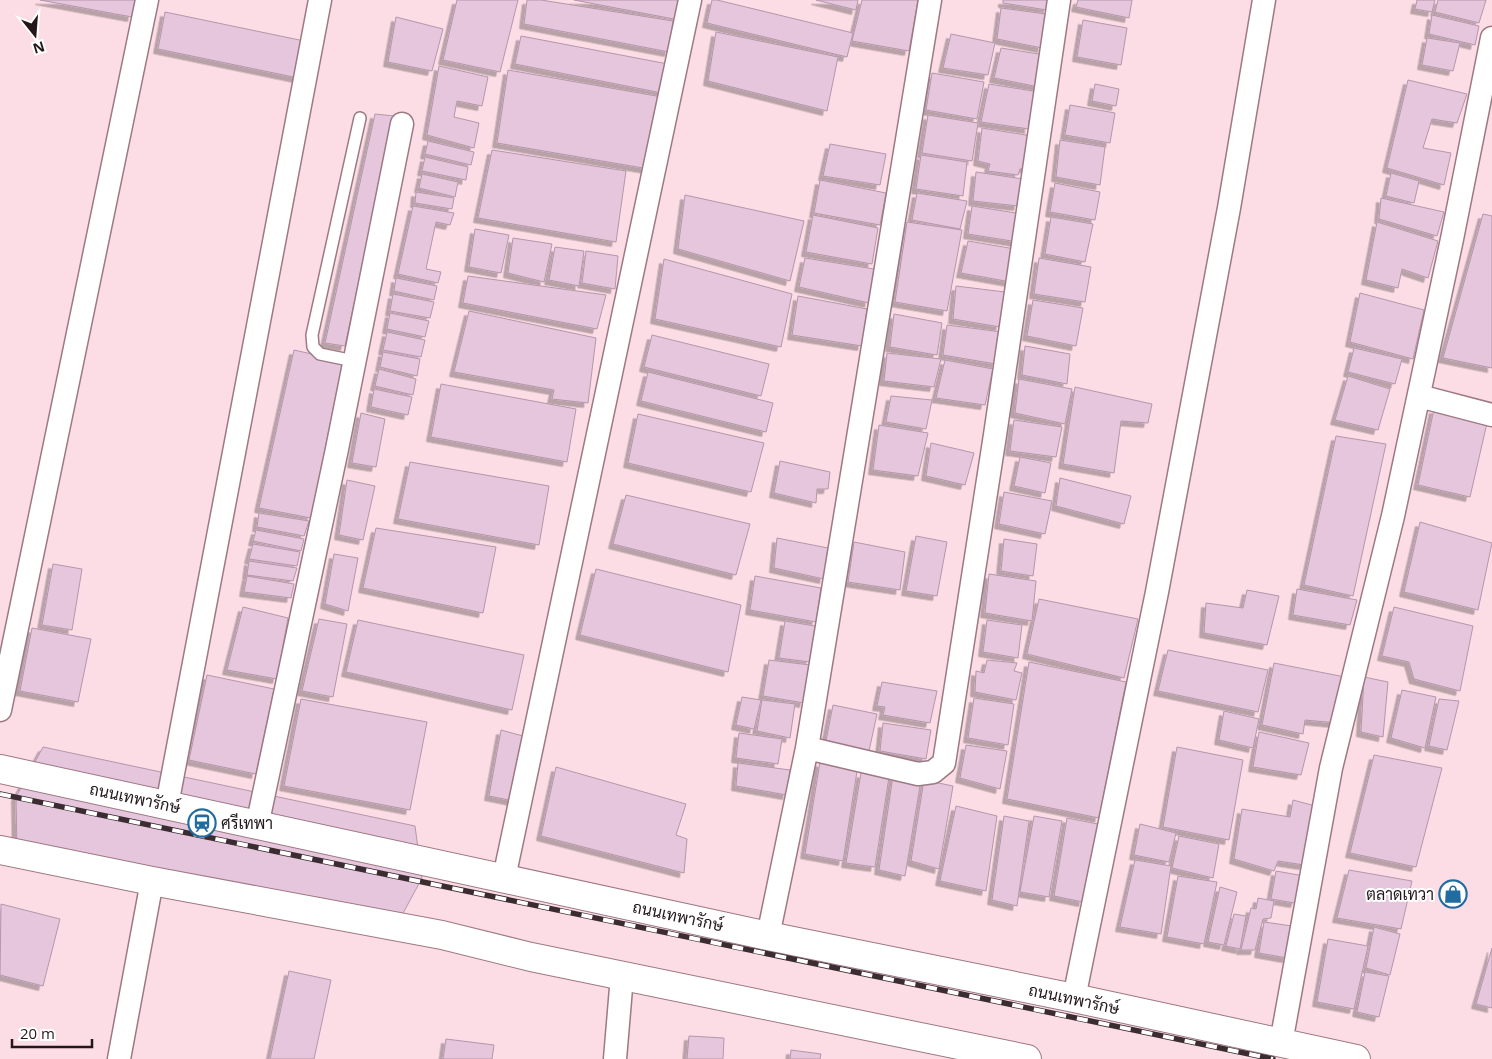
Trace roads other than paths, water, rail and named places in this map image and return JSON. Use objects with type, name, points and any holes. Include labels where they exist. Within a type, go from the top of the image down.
[{"type":"main road","name":"ถนนเทพารักษ์","points":[[0,769],[768,936],[1074,998],[1356,1059]]},
{"type":"main road","points":[[0,850],[152,882],[442,934],[531,957],[622,976],[950,1052],[1027,1059]]},
{"type":"street","points":[[0,710],[147,0]]},
{"type":"street","points":[[167,805],[320,0]]},
{"type":"street","points":[[504,878],[690,0]]},
{"type":"street","points":[[768,936],[807,748],[930,0]]},
{"type":"street","points":[[807,748],[918,774],[933,772],[944,763],[1060,0]]},
{"type":"street","points":[[1074,998],[1159,582],[1229,208],[1264,0]]},
{"type":"street","points":[[1281,1043],[1331,768],[1393,516],[1452,239],[1492,38]]},
{"type":"street","points":[[257,826],[402,124]]},
{"type":"street","points":[[1419,396],[1492,415]]},
{"type":"street","points":[[119,1059],[152,882]]},
{"type":"street","points":[[615,1059],[622,976]]},
{"type":"lane","points":[[354,361],[320,354],[313,347],[312,335],[360,118]]},
{"type":"railway","points":[[0,794],[1273,1059]]},
{"type":"place","name":"ศรีเทพา","points":[[202,823]]},
{"type":"place","name":"ตลาดเทวา","points":[[1453,894]]}]
